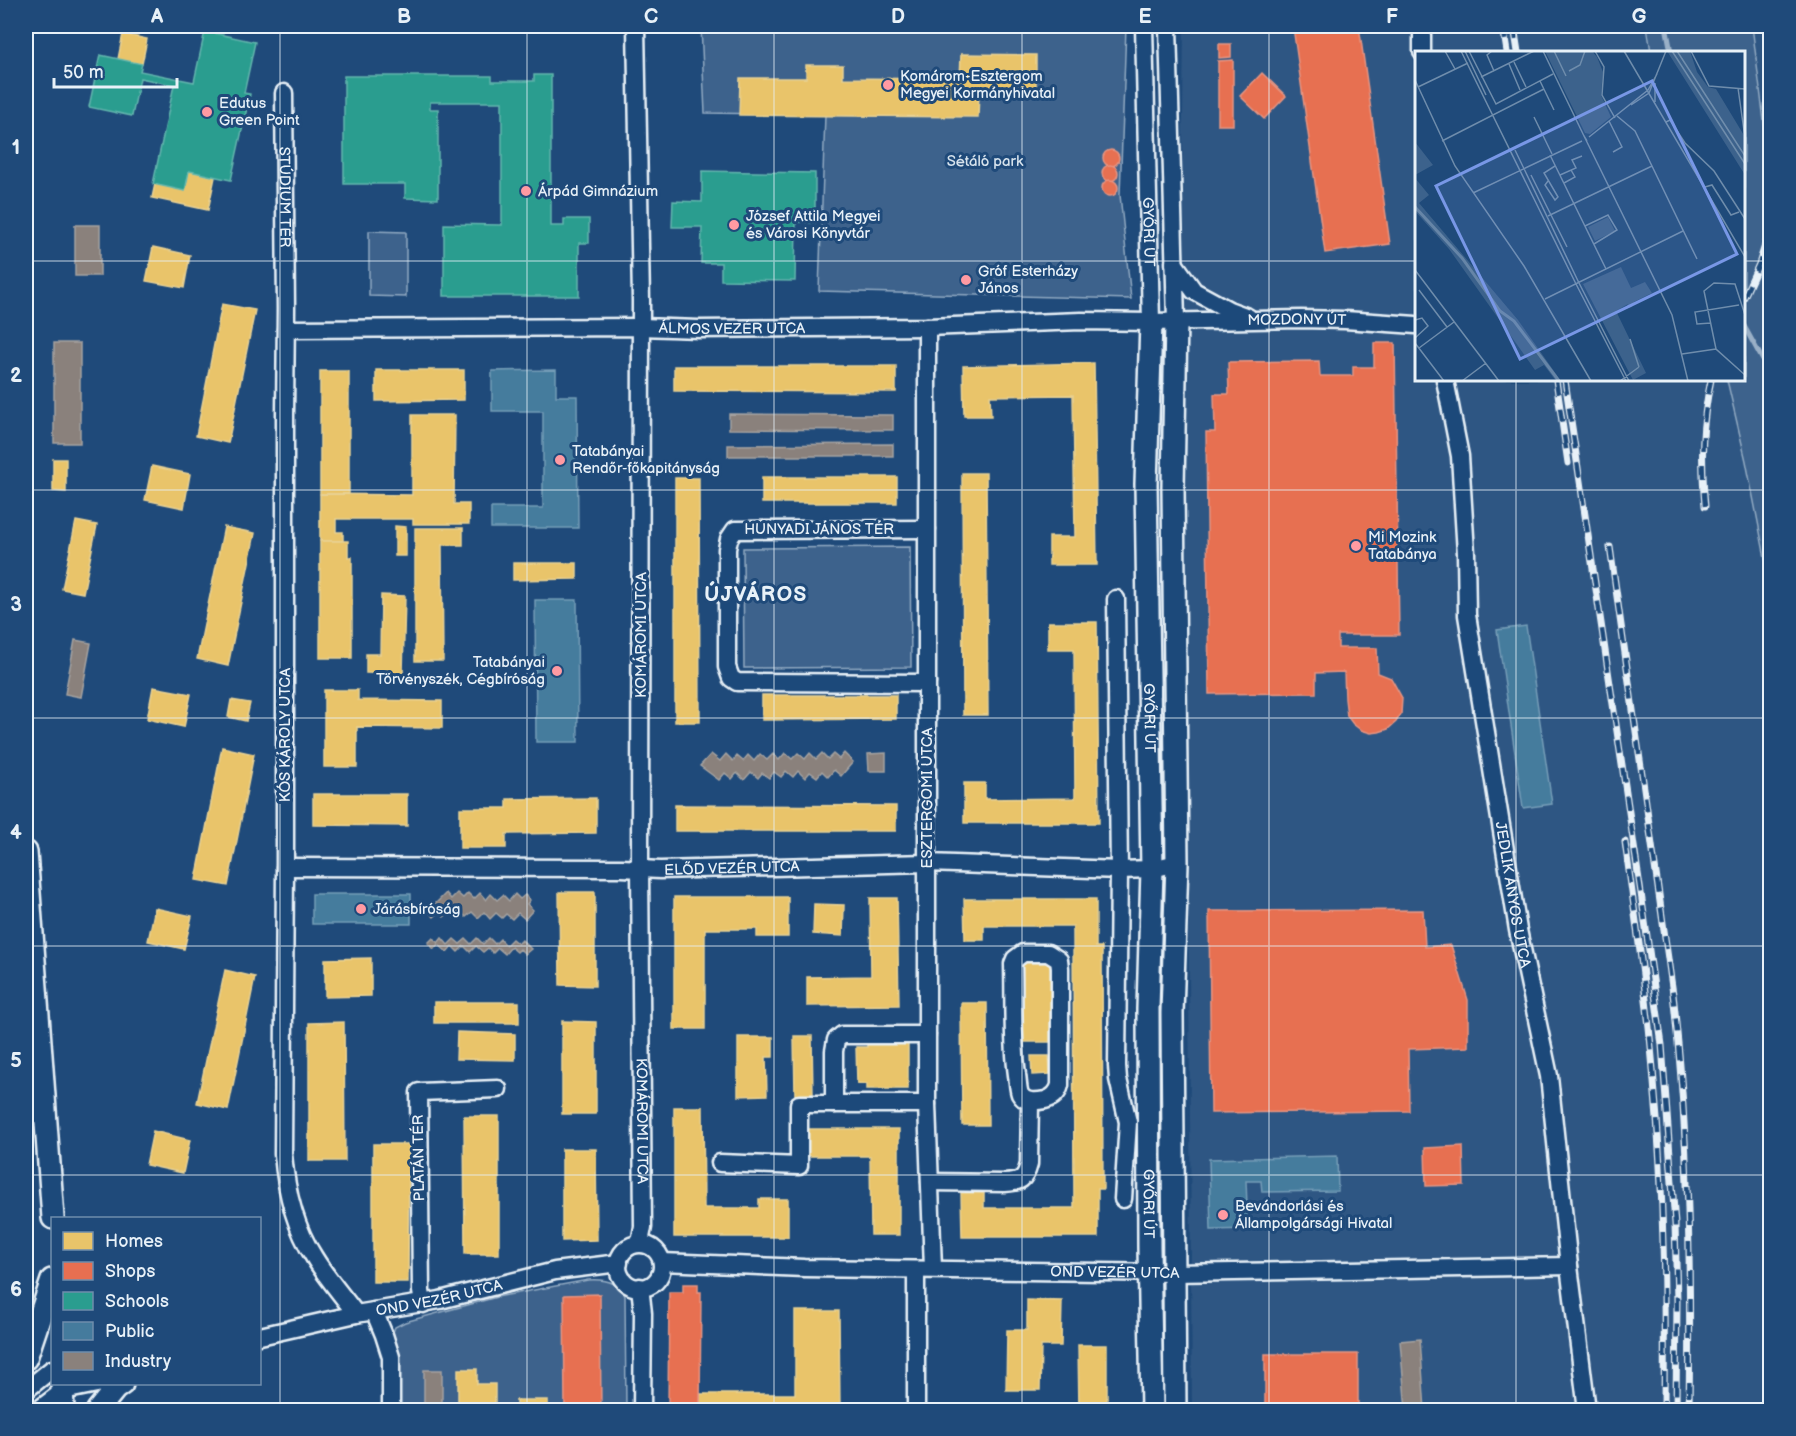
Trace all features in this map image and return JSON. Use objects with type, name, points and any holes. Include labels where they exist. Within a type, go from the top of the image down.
[{"type":"main road","name":"GYŐRI ÚT","points":[[1175,1410],[1172,1013],[1177,863],[1173,487],[1176,321]]},
{"type":"main road","name":"GYŐRI ÚT","points":[[1151,322],[1146,484],[1152,869],[1148,1009],[1152,1410]]},
{"type":"main road","points":[[26,852],[35,1114],[53,1217]]},
{"type":"main road","points":[[26,1358],[51,1283]]},
{"type":"main road","points":[[98,1410],[120,1385]]},
{"type":"street","name":"KOMÁROMI UTCA","points":[[636,26],[641,327],[640,868],[643,1227],[640,1243]]},
{"type":"street","name":"GYŐRI ÚT","points":[[1144,26],[1151,322]]},
{"type":"street","name":"GYŐRI ÚT","points":[[1168,26],[1176,321]]},
{"type":"street","points":[[1422,26],[1422,51]]},
{"type":"street","name":"STÚDIUM TÉR","points":[[284,93],[286,265]]},
{"type":"street","points":[[1174,262],[1194,291],[1229,310],[1254,320]]},
{"type":"street","name":"KÓS KÁROLY UTCA","points":[[286,265],[282,1145],[286,1186],[297,1225],[313,1256],[356,1314]]},
{"type":"street","name":"MOZDONY ÚT","points":[[1176,321],[1334,319],[1415,325]]},
{"type":"street","name":"ÁLMOS VEZÉR UTCA","points":[[286,329],[927,327],[1081,321],[1176,321]]},
{"type":"street","name":"ESZTERGOMI UTCA","points":[[916,1410],[930,1182],[927,1104],[927,327]]},
{"type":"street","name":"JEDLIK ÁNYOS UTCA","points":[[1445,381],[1460,456],[1466,536],[1467,615],[1516,919],[1549,1076],[1587,1410]]},
{"type":"street","name":"HUNYADI JÁNOS TÉR","points":[[927,529],[735,530],[729,539],[727,549],[727,667],[731,678],[737,682],[927,683]]},
{"type":"street","name":"GYŐRI ÚT","points":[[1116,599],[1119,870],[1117,1066],[1128,1122],[1123,1199]]},
{"type":"street","name":"ELŐD VEZÉR UTCA","points":[[285,867],[640,868],[660,870],[927,863],[1119,870],[1152,869],[1177,863]]},
{"type":"street","points":[[1023,952],[1048,953],[1059,960],[1060,968],[1060,1085],[1053,1097],[1030,1102],[1020,1093],[1015,1063],[1013,964],[1023,952]]},
{"type":"street","points":[[834,1104],[834,1051],[836,1040],[842,1035],[927,1035]]},
{"type":"street","name":"PLATÁN TÉR","points":[[423,1304],[418,1092],[498,1089]]},
{"type":"street","points":[[930,1182],[1005,1183],[1022,1179],[1029,1164],[1030,1102]]},
{"type":"street","points":[[720,1163],[799,1166],[799,1104],[927,1104]]},
{"type":"street","points":[[640,1243],[654,1249],[660,1255],[662,1262],[659,1277],[648,1286],[633,1286],[626,1282],[619,1269],[621,1254],[626,1249],[640,1243]]},
{"type":"street","name":"OND VEZÉR UTCA","points":[[662,1262],[804,1268],[1149,1272],[1569,1266]]},
{"type":"street","name":"OND VEZÉR UTCA","points":[[261,1336],[356,1314],[423,1304],[555,1271],[619,1263]]},
{"type":"street","points":[[640,1287],[643,1312],[642,1410]]},
{"type":"street","points":[[374,1311],[391,1358],[391,1410]]},
{"type":"street","points":[[26,1390],[51,1370]]},
{"type":"street","points":[[38,1410],[63,1395],[91,1385]]},
{"type":"shaded area","points":[[1184,26],[1647,26],[1651,51],[1415,51],[1415,381],[1727,381],[1770,583],[1770,1410],[1192,1410],[1182,200]]},
{"type":"shaded area","points":[[1752,26],[1770,26],[1770,161],[1766,137]]},
{"type":"green space","name":"Sétáló park","points":[[701,26],[1126,26],[1120,195],[1131,299],[819,291],[825,115],[705,113]]},
{"type":"green space","points":[[1647,26],[1752,26],[1770,161],[1770,583],[1727,381],[1745,381],[1745,51],[1651,51]]},
{"type":"green space","points":[[369,231],[406,232],[406,297],[369,296]]},
{"type":"green space","points":[[910,547],[911,667],[744,668],[743,548]]},
{"type":"green space","points":[[588,1280],[615,1284],[625,1296],[626,1410],[399,1410],[398,1359],[393,1332],[395,1327],[405,1322],[497,1297]]},
{"type":"building: Homes","points":[[123,34],[147,39],[142,64],[118,59]]},
{"type":"building: Homes","name":"Komárom-Esztergom Megyei Kormányhivatal","points":[[961,54],[1036,55],[1036,92],[979,92],[978,117],[739,115],[740,78],[806,78],[806,65],[843,65],[843,78],[960,79]]},
{"type":"building: Homes","points":[[189,171],[215,177],[208,210],[152,198],[155,184],[185,191]]},
{"type":"building: Homes","points":[[153,247],[190,255],[184,288],[146,281]]},
{"type":"building: Homes","points":[[222,304],[255,310],[228,443],[196,436]]},
{"type":"building: Homes","points":[[1094,363],[1097,565],[1049,565],[1049,537],[1075,537],[1073,395],[990,396],[991,416],[964,416],[963,366]]},
{"type":"building: Homes","points":[[674,366],[896,366],[896,392],[674,391]]},
{"type":"building: Homes","points":[[376,370],[464,370],[464,400],[376,401]]},
{"type":"building: Homes","points":[[320,371],[349,371],[349,494],[320,494]]},
{"type":"building: Homes","points":[[412,415],[455,415],[454,504],[469,504],[469,524],[413,524],[413,519],[336,519],[336,532],[343,532],[343,541],[320,541],[320,494],[412,495]]},
{"type":"building: Homes","points":[[53,459],[66,459],[66,492],[53,491]]},
{"type":"building: Homes","points":[[152,466],[190,474],[184,508],[145,500]]},
{"type":"building: Homes","points":[[962,473],[986,473],[988,715],[963,715]]},
{"type":"building: Homes","points":[[762,477],[897,477],[897,503],[762,503]]},
{"type":"building: Homes","points":[[675,478],[699,478],[700,722],[675,722]]},
{"type":"building: Homes","points":[[76,521],[97,525],[83,593],[62,589]]},
{"type":"building: Homes","points":[[395,526],[406,527],[406,556],[395,556]]},
{"type":"building: Homes","points":[[224,527],[255,533],[228,666],[197,659]]},
{"type":"building: Homes","points":[[415,528],[463,528],[463,545],[442,545],[443,661],[415,661]]},
{"type":"building: Homes","points":[[320,541],[348,541],[348,557],[352,557],[352,658],[320,658]]},
{"type":"building: Homes","points":[[513,563],[577,563],[577,579],[513,580]]},
{"type":"building: Homes","points":[[381,595],[405,596],[403,674],[366,673],[366,654],[380,654]]},
{"type":"building: Homes","points":[[1048,622],[1097,622],[1099,823],[964,823],[964,783],[985,783],[985,799],[1075,798],[1074,649],[1048,649]]},
{"type":"building: Homes","points":[[153,687],[191,694],[184,727],[147,719]]},
{"type":"building: Homes","points":[[324,690],[358,690],[358,700],[442,701],[442,728],[357,727],[357,767],[324,767]]},
{"type":"building: Homes","points":[[762,695],[896,695],[896,719],[762,720]]},
{"type":"building: Homes","points":[[231,700],[250,703],[246,721],[228,717]]},
{"type":"building: Homes","points":[[222,747],[254,754],[228,886],[196,880]]},
{"type":"building: Homes","points":[[313,794],[407,794],[407,826],[313,825]]},
{"type":"building: Homes","points":[[596,798],[596,833],[506,834],[506,848],[460,848],[460,808],[507,808],[507,799]]},
{"type":"building: Homes","points":[[675,805],[896,806],[896,831],[675,831]]},
{"type":"building: Homes","points":[[559,892],[595,892],[595,986],[560,985]]},
{"type":"building: Homes","points":[[674,897],[788,897],[788,937],[757,937],[757,929],[705,929],[705,1029],[674,1029]]},
{"type":"building: Homes","points":[[870,898],[897,898],[899,1005],[807,1006],[807,977],[871,976]]},
{"type":"building: Homes","points":[[964,899],[1096,899],[1096,947],[1102,947],[1103,1189],[1098,1189],[1098,1237],[962,1237],[961,1193],[984,1193],[984,1208],[1074,1208],[1073,926],[984,926],[984,940],[965,940]]},
{"type":"building: Homes","points":[[814,904],[844,905],[843,936],[813,934]]},
{"type":"building: Homes","points":[[155,908],[192,916],[184,949],[148,941]]},
{"type":"building: Homes","points":[[371,958],[371,996],[325,997],[325,959]]},
{"type":"building: Homes","points":[[1019,963],[1050,963],[1050,1042],[1019,1042]]},
{"type":"building: Homes","points":[[225,970],[255,977],[228,1110],[197,1103]]},
{"type":"building: Homes","points":[[434,1002],[519,1002],[519,1023],[434,1023]]},
{"type":"building: Homes","points":[[961,1003],[987,1003],[988,1125],[962,1125]]},
{"type":"building: Homes","points":[[562,1021],[596,1022],[596,1114],[562,1114]]},
{"type":"building: Homes","points":[[344,1022],[345,1161],[309,1161],[309,1023]]},
{"type":"building: Homes","points":[[457,1032],[515,1034],[515,1060],[456,1059]]},
{"type":"building: Homes","points":[[794,1036],[812,1036],[813,1095],[795,1095]]},
{"type":"building: Homes","points":[[738,1037],[773,1037],[773,1057],[766,1057],[767,1095],[738,1096]]},
{"type":"building: Homes","points":[[867,1043],[908,1043],[908,1089],[867,1089],[867,1084],[857,1083],[856,1047],[867,1047]]},
{"type":"building: Homes","points":[[1031,1056],[1049,1056],[1050,1074],[1032,1075]]},
{"type":"building: Homes","points":[[674,1107],[703,1107],[704,1208],[759,1208],[759,1199],[788,1199],[788,1237],[674,1237]]},
{"type":"building: Homes","points":[[464,1116],[499,1116],[499,1254],[465,1254]]},
{"type":"building: Homes","points":[[808,1129],[899,1129],[899,1235],[871,1235],[870,1156],[808,1156]]},
{"type":"building: Homes","points":[[153,1131],[190,1140],[183,1173],[146,1165]]},
{"type":"building: Homes","points":[[373,1144],[409,1144],[408,1282],[373,1282]]},
{"type":"building: Homes","points":[[562,1149],[596,1149],[597,1240],[562,1241]]},
{"type":"building: Homes","points":[[1027,1300],[1062,1301],[1061,1346],[1041,1346],[1040,1390],[1006,1390],[1007,1330],[1027,1330]]},
{"type":"building: Homes","points":[[795,1311],[839,1311],[840,1410],[700,1410],[700,1394],[795,1394]]},
{"type":"building: Homes","points":[[1078,1345],[1107,1345],[1107,1410],[1079,1410]]},
{"type":"building: Homes","points":[[458,1369],[477,1369],[477,1384],[495,1384],[495,1410],[458,1410]]},
{"type":"building: Homes","points":[[516,1400],[548,1400],[548,1410],[516,1410]]},
{"type":"building: Shops","points":[[1288,26],[1359,26],[1390,244],[1325,253],[1293,27],[1288,28]]},
{"type":"building: Shops","points":[[1219,44],[1231,44],[1231,57],[1219,58]]},
{"type":"building: Shops","points":[[1233,60],[1233,125],[1218,125],[1218,61]]},
{"type":"building: Shops","points":[[1262,73],[1286,96],[1264,119],[1240,96]]},
{"type":"building: Shops","points":[[1111,150],[1119,158],[1111,166],[1103,158]]},
{"type":"building: Shops","points":[[1110,165],[1118,173],[1110,181],[1102,173]]},
{"type":"building: Shops","points":[[1110,180],[1118,188],[1110,196],[1102,188]]},
{"type":"building: Shops","points":[[1374,343],[1395,343],[1399,635],[1338,635],[1338,648],[1377,648],[1378,673],[1391,678],[1402,698],[1401,714],[1396,722],[1388,729],[1371,733],[1361,730],[1347,716],[1344,672],[1316,673],[1316,693],[1209,694],[1206,432],[1215,432],[1214,394],[1229,394],[1228,362],[1319,361],[1320,376],[1353,376],[1353,367],[1374,367]]},
{"type":"building: Shops","points":[[1423,910],[1425,947],[1451,945],[1468,1000],[1468,1047],[1408,1049],[1409,1111],[1211,1113],[1209,911]]},
{"type":"building: Shops","points":[[1463,1146],[1464,1185],[1426,1186],[1425,1148]]},
{"type":"building: Shops","points":[[683,1284],[698,1284],[698,1292],[701,1292],[700,1410],[668,1410],[669,1292],[683,1292]]},
{"type":"building: Shops","points":[[600,1294],[601,1410],[565,1410],[564,1295]]},
{"type":"building: Shops","points":[[1265,1354],[1358,1354],[1358,1410],[1265,1410]]},
{"type":"building: Schools","name":"Edutus Green Point","points":[[205,31],[255,42],[244,93],[250,94],[231,180],[189,171],[185,191],[153,184],[174,85],[140,78],[132,116],[89,107],[100,55],[142,64],[140,71],[194,82]]},
{"type":"building: Schools","name":"Árpád Gimnázium","points":[[534,75],[551,75],[551,226],[564,226],[564,219],[589,219],[589,243],[579,243],[579,296],[444,296],[444,224],[502,225],[502,102],[430,102],[430,109],[438,109],[438,199],[405,198],[405,184],[344,184],[344,76],[492,76],[492,81],[534,81]]},
{"type":"building: Schools","name":"József Attila Megyei és Városi Könyvtár","points":[[702,171],[815,173],[815,223],[796,222],[795,281],[721,280],[721,263],[701,263],[702,227],[672,227],[673,201],[702,202]]},
{"type":"building: Schools","points":[[250,1405],[356,1406],[356,1410],[250,1410]]},
{"type":"building: Public","name":"Tatabányai Rendőr-főkapitányság","points":[[556,370],[556,396],[577,396],[578,528],[491,528],[491,508],[543,508],[543,411],[492,411],[492,371]]},
{"type":"building: Public","name":"Tatabányai Törvényszék, Cégbíróság","points":[[535,600],[577,600],[578,742],[536,742]]},
{"type":"building: Public","points":[[1526,626],[1552,804],[1523,808],[1497,630]]},
{"type":"building: Public","name":"Járásbíróság","points":[[312,894],[411,894],[411,924],[312,924]]},
{"type":"building: Public","name":"Bevándorlási és Állampolgársági Hivatal","points":[[1337,1156],[1338,1191],[1262,1192],[1261,1181],[1246,1181],[1248,1229],[1211,1230],[1209,1159]]},
{"type":"building: Industry","points":[[75,225],[100,225],[100,276],[75,276]]},
{"type":"building: Industry","points":[[54,343],[80,343],[80,443],[54,443]]},
{"type":"building: Industry","points":[[729,414],[893,415],[893,430],[729,429]]},
{"type":"building: Industry","points":[[893,444],[893,456],[728,456],[728,445]]},
{"type":"building: Industry","points":[[75,640],[91,643],[81,697],[65,694]]},
{"type":"building: Industry","points":[[785,753],[792,759],[798,753],[805,759],[810,753],[816,759],[822,753],[828,759],[833,754],[839,759],[844,753],[853,762],[841,776],[834,770],[828,777],[822,771],[817,777],[810,772],[805,778],[798,771],[793,777],[786,771],[781,777],[774,772],[769,778],[762,773],[758,778],[751,772],[744,780],[737,773],[732,779],[725,773],[719,780],[700,766],[711,754],[720,761],[726,754],[733,761],[737,756],[743,761],[748,755],[754,761],[760,754],[767,760],[773,754],[779,760]]},
{"type":"building: Industry","points":[[886,753],[886,771],[869,771],[868,754]]},
{"type":"building: Industry","points":[[446,893],[451,899],[457,893],[463,898],[468,893],[474,899],[480,893],[486,900],[491,894],[497,900],[503,895],[509,901],[515,894],[520,899],[525,895],[530,900],[527,904],[533,910],[525,919],[518,913],[512,919],[506,914],[502,918],[496,913],[490,919],[484,912],[478,918],[472,912],[466,917],[461,912],[455,918],[449,912],[444,917],[439,912],[434,917],[428,911]]},
{"type":"building: Industry","points":[[433,938],[438,943],[442,938],[448,945],[454,939],[460,944],[466,939],[471,944],[477,938],[483,944],[489,938],[495,944],[500,939],[506,945],[512,939],[518,944],[522,940],[531,949],[525,954],[520,949],[517,952],[511,947],[505,954],[498,948],[493,953],[488,948],[483,952],[476,946],[470,952],[464,946],[458,952],[452,946],[447,952],[438,944],[434,949],[428,943]]},
{"type":"building: Industry","points":[[1420,1339],[1425,1410],[1406,1410],[1400,1341]]},
{"type":"building: Industry","points":[[424,1370],[442,1370],[442,1410],[424,1410]]},
{"type":"waterway","points":[[1666,26],[1671,51]]},
{"type":"waterway","points":[[1745,328],[1770,373]]},
{"type":"railway","points":[[1503,26],[1507,51]]},
{"type":"railway","points":[[1514,26],[1518,51]]},
{"type":"railway","points":[[1745,295],[1759,264],[1770,230]]},
{"type":"railway","points":[[1556,381],[1568,463]]},
{"type":"railway","points":[[1565,381],[1662,1045],[1675,1224],[1676,1410]]},
{"type":"railway","points":[[1705,506],[1703,443],[1705,412],[1711,381]]},
{"type":"railway","points":[[1610,547],[1673,994],[1683,1098],[1688,1202],[1689,1410]]},
{"type":"railway","points":[[1625,842],[1645,992],[1660,1164],[1664,1410]]},
{"type":"place","name":"Komárom-Esztergom Megyei Kormányhivatal","points":[[888,85]]},
{"type":"place","name":"Edutus Green Point","points":[[207,112]]},
{"type":"place","name":"Árpád Gimnázium","points":[[526,191]]},
{"type":"place","name":"József Attila Megyei és Városi Könyvtár","points":[[734,225]]},
{"type":"place","name":"Gróf Esterházy János","points":[[966,280]]},
{"type":"place","name":"Tatabányai Rendőr-főkapitányság","points":[[560,460]]},
{"type":"place","name":"Mi Mozink Tatabánya","points":[[1356,546]]},
{"type":"place","name":"Tatabányai Törvényszék, Cégbíróság","points":[[557,671]]},
{"type":"place","name":"Járásbíróság","points":[[361,909]]},
{"type":"place","name":"Bevándorlási és Állampolgársági Hivatal","points":[[1223,1215]]},
{"type":"district","name":"ÚJVÁROS","points":[[756,594]]}]
